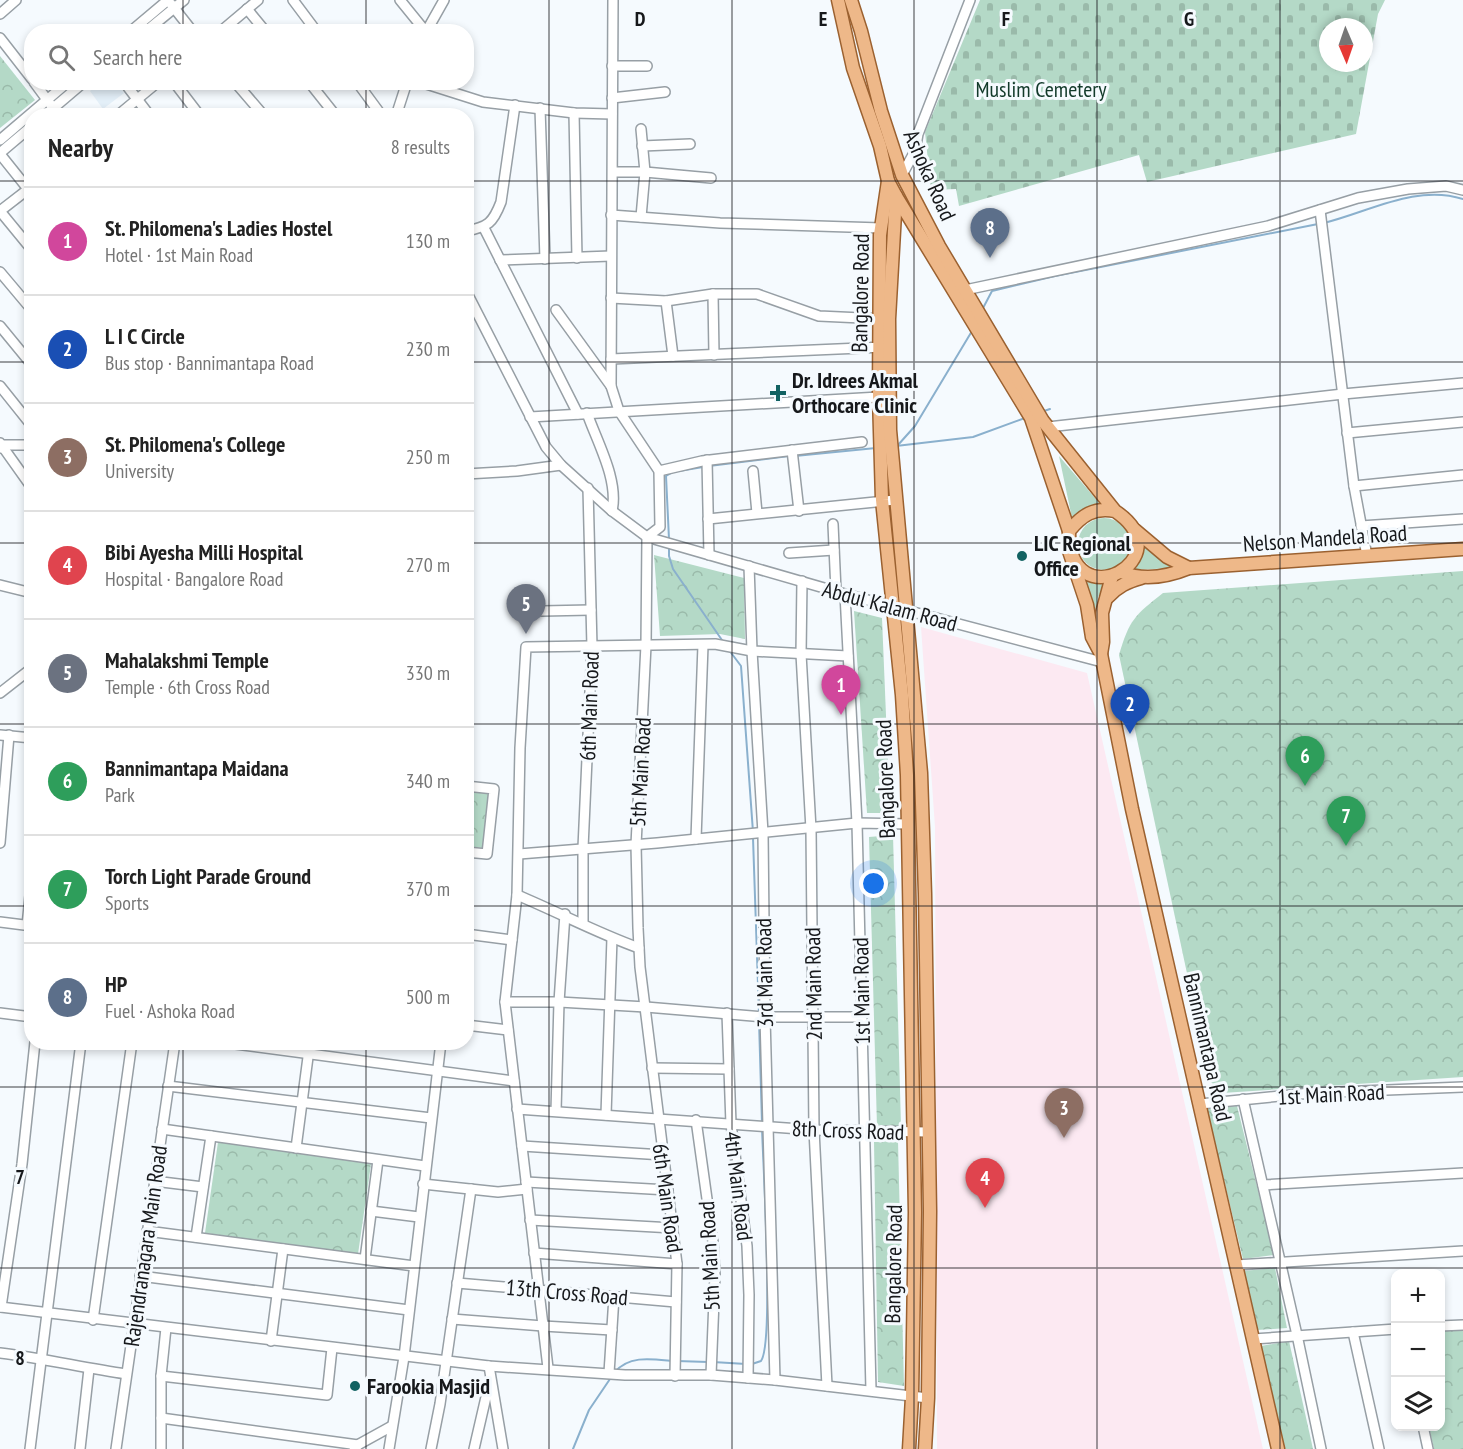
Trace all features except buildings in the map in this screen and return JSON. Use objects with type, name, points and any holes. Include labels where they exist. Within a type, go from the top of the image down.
[{"type":"main road","name":"Bangalore Road","points":[[838,0],[853,68],[880,146],[888,181],[978,320]]},
{"type":"main road","name":"Ashoka Road","points":[[851,0],[881,111],[903,175],[939,246],[965,290],[978,320],[1034,414]]},
{"type":"main road","name":"Bangalore Road","points":[[888,181],[882,228],[887,459],[882,500],[902,695],[908,824],[914,1132],[912,1397],[909,1449]]},
{"type":"main road","name":"Bangalore Road","points":[[884,319],[896,196]]},
{"type":"main road","name":"Bangalore Road","points":[[885,347],[879,397],[886,432]]},
{"type":"main road","points":[[1034,414],[1048,427],[1115,511],[1129,520],[1135,530],[1138,542],[1136,554],[1130,564],[1117,574],[1104,602],[1101,658]]},
{"type":"main road","points":[[1034,414],[1069,531],[1070,551],[1087,605],[1095,645],[1101,658]]},
{"type":"main road","name":"Bangalore Road","points":[[887,459],[896,500],[921,795],[930,1211],[928,1398],[925,1449]]},
{"type":"main road","points":[[1069,531],[1087,513],[1104,509],[1115,511]]},
{"type":"main road","points":[[1135,530],[1167,556],[1189,568]]},
{"type":"main road","name":"Nelson Mandela Road","points":[[1117,574],[1142,578],[1175,574],[1189,568],[1463,549]]},
{"type":"main road","points":[[1070,551],[1074,561],[1082,570],[1093,576],[1117,574]]},
{"type":"main road","points":[[1104,602],[1115,588],[1142,578]]},
{"type":"main road","name":"Bannimantapa Road","points":[[1101,658],[1132,809],[1278,1449]]},
{"type":"street","points":[[0,15],[16,0]]},
{"type":"street","points":[[140,24],[169,2],[184,0]]},
{"type":"street","points":[[230,24],[258,0]]},
{"type":"street","points":[[293,0],[311,24]]},
{"type":"street","points":[[400,0],[420,24]]},
{"type":"street","points":[[430,24],[444,0]]},
{"type":"street","points":[[474,307],[546,447],[561,465],[612,511],[647,537],[660,527],[659,471],[619,411],[611,386],[613,0]]},
{"type":"street","points":[[903,175],[915,152],[918,134],[970,0]]},
{"type":"street","points":[[152,24],[169,2]]},
{"type":"street","points":[[169,2],[187,24]]},
{"type":"street","points":[[248,9],[260,24]]},
{"type":"street","points":[[0,38],[24,69]]},
{"type":"street","points":[[612,66],[647,66]]},
{"type":"street","points":[[40,90],[53,108]]},
{"type":"street","points":[[38,108],[59,90]]},
{"type":"street","points":[[60,108],[77,90]]},
{"type":"street","points":[[130,90],[144,108]]},
{"type":"street","points":[[128,108],[149,90]]},
{"type":"street","points":[[180,90],[194,108]]},
{"type":"street","points":[[243,90],[257,108]]},
{"type":"street","points":[[315,90],[330,108]]},
{"type":"street","points":[[363,90],[376,108]]},
{"type":"street","points":[[399,108],[405,90]]},
{"type":"street","points":[[445,90],[483,102],[574,113],[612,114]]},
{"type":"street","points":[[612,98],[665,92]]},
{"type":"street","points":[[474,230],[484,228],[496,216],[501,202],[515,105]]},
{"type":"street","points":[[540,108],[544,258]]},
{"type":"street","points":[[574,113],[577,258]]},
{"type":"street","points":[[0,140],[24,120]]},
{"type":"street","points":[[641,129],[645,172],[641,217]]},
{"type":"street","points":[[24,133],[0,154],[24,183]]},
{"type":"street","points":[[642,146],[690,144]]},
{"type":"street","points":[[613,172],[645,172],[711,178]]},
{"type":"street","points":[[965,290],[1268,226],[1321,219],[1358,198],[1408,189],[1446,186],[1463,190]]},
{"type":"street","points":[[24,194],[0,211],[24,240]]},
{"type":"street","points":[[611,215],[720,223],[882,228]]},
{"type":"street","points":[[1321,219],[1354,486],[1367,556]]},
{"type":"street","points":[[484,228],[582,414],[613,485],[615,499],[612,511]]},
{"type":"street","points":[[500,260],[611,256]]},
{"type":"street","points":[[0,272],[24,300]]},
{"type":"street","points":[[713,294],[714,355]]},
{"type":"street","points":[[611,298],[666,301],[713,294],[757,294],[819,316],[884,319]]},
{"type":"street","points":[[666,301],[673,356]]},
{"type":"street","points":[[555,310],[611,386]]},
{"type":"street","points":[[0,326],[24,355]]},
{"type":"street","points":[[611,359],[885,347]]},
{"type":"street","points":[[1048,427],[1463,383]]},
{"type":"street","points":[[0,386],[24,416]]},
{"type":"street","points":[[530,417],[879,397]]},
{"type":"street","points":[[1347,433],[1463,422]]},
{"type":"street","points":[[659,471],[706,460],[862,442]]},
{"type":"street","points":[[0,447],[24,446]]},
{"type":"street","points":[[0,447],[24,478]]},
{"type":"street","points":[[792,450],[799,511]]},
{"type":"street","points":[[706,460],[709,555]]},
{"type":"street","points":[[474,474],[561,465]]},
{"type":"street","points":[[753,471],[757,513]]},
{"type":"street","points":[[1354,486],[1463,476]]},
{"type":"street","name":"6th Main Road","points":[[583,924],[583,849],[592,647],[588,488]]},
{"type":"street","points":[[708,519],[896,500]]},
{"type":"street","points":[[1361,526],[1463,519]]},
{"type":"street","name":"1st Main Road","points":[[833,524],[834,550],[848,656],[857,823],[871,1390]]},
{"type":"street","name":"Abdul Kalam Road","points":[[647,537],[907,610],[1101,658]]},
{"type":"street","name":"5th Main Road","points":[[646,1007],[639,948],[636,845],[646,645],[647,537]]},
{"type":"street","points":[[789,553],[834,550]]},
{"type":"street","name":"3rd Main Road","points":[[749,566],[763,832],[767,1128],[775,1380]]},
{"type":"street","name":"2nd Main Road","points":[[802,581],[801,654],[811,829],[814,1131],[827,1386]]},
{"type":"street","points":[[0,585],[24,591]]},
{"type":"street","points":[[542,611],[591,610]]},
{"type":"street","points":[[548,1368],[505,1002],[517,895],[520,748],[526,647],[715,644],[752,651],[848,656]]},
{"type":"street","points":[[696,839],[703,645]]},
{"type":"street","points":[[0,693],[24,674]]},
{"type":"street","points":[[0,843],[4,735],[24,737]]},
{"type":"street","points":[[474,787],[494,789],[487,854],[474,853]]},
{"type":"street","points":[[519,854],[857,823],[908,824]]},
{"type":"street","points":[[517,895],[639,948]]},
{"type":"street","points":[[556,1111],[559,1002],[565,914]]},
{"type":"street","points":[[0,922],[24,925]]},
{"type":"street","points":[[474,935],[512,940]]},
{"type":"street","points":[[606,1115],[612,938]]},
{"type":"street","points":[[505,1002],[559,1002],[646,1007],[765,1017],[862,1017]]},
{"type":"street","name":"6th Main Road","points":[[646,1007],[677,1264],[675,1373]]},
{"type":"street","points":[[0,1013],[24,1016]]},
{"type":"street","name":"4th Main Road","points":[[727,1013],[731,1124],[747,1246],[748,1375]]},
{"type":"street","points":[[474,1026],[508,1030]]},
{"type":"street","points":[[34,1050],[22,1164],[1,1307],[133,1325],[489,1366],[625,1374],[711,1372],[928,1398]]},
{"type":"street","points":[[30,1449],[80,1050]]},
{"type":"street","points":[[93,1320],[131,1050]]},
{"type":"street","name":"Rajendranagara Main Road","points":[[116,1449],[174,1050]]},
{"type":"street","points":[[279,1050],[514,1082]]},
{"type":"street","points":[[296,1148],[309,1050]]},
{"type":"street","points":[[389,1449],[404,1357],[440,1050]]},
{"type":"street","points":[[652,1068],[729,1069]]},
{"type":"street","points":[[168,1086],[431,1118]]},
{"type":"street","name":"1st Main Road","points":[[1200,1104],[1311,1093],[1463,1087]]},
{"type":"street","points":[[1243,1099],[1322,1449]]},
{"type":"street","points":[[517,1109],[731,1124]]},
{"type":"street","name":"5th Main Road","points":[[696,1120],[713,1242],[715,1275],[711,1372]]},
{"type":"street","name":"8th Cross Road","points":[[731,1124],[814,1131],[928,1132]]},
{"type":"street","points":[[162,1130],[425,1166]]},
{"type":"street","points":[[196,1237],[211,1136]]},
{"type":"street","points":[[522,1146],[663,1155]]},
{"type":"street","points":[[365,1259],[378,1160]]},
{"type":"street","points":[[1263,1185],[1463,1173]]},
{"type":"street","points":[[154,1181],[203,1187]]},
{"type":"street","points":[[423,1184],[498,1192],[526,1186],[668,1190]]},
{"type":"street","points":[[431,1449],[471,1189]]},
{"type":"street","points":[[371,1211],[419,1217]]},
{"type":"street","points":[[530,1220],[673,1228]]},
{"type":"street","points":[[147,1231],[414,1266]]},
{"type":"street","points":[[271,1341],[283,1249]]},
{"type":"street","points":[[1236,1265],[1463,1251]]},
{"type":"street","points":[[534,1253],[677,1264]]},
{"type":"street","points":[[140,1276],[409,1310]]},
{"type":"street","name":"13th Cross Road","points":[[457,1283],[676,1302]]},
{"type":"street","points":[[609,1373],[615,1297]]},
{"type":"street","points":[[452,1319],[612,1330]]},
{"type":"street","points":[[1445,1326],[1463,1325]]},
{"type":"street","points":[[161,1449],[161,1376],[166,1328]]},
{"type":"street","points":[[1253,1339],[1391,1329]]},
{"type":"street","points":[[1353,1332],[1378,1449]]},
{"type":"street","points":[[161,1376],[327,1395],[332,1348]]},
{"type":"street","points":[[0,1353],[41,1358],[89,1369],[126,1374]]},
{"type":"street","points":[[489,1366],[503,1449]]},
{"type":"street","points":[[80,1449],[89,1369]]},
{"type":"street","points":[[474,1449],[490,1378]]},
{"type":"street","points":[[161,1418],[354,1447],[392,1426]]},
{"type":"street","points":[[1424,1431],[1428,1449]]},
{"type":"shaded area","points":[[122,90],[124,93],[102,108],[90,91]]},
{"type":"shaded area","points":[[921,627],[1087,673],[1263,1449],[937,1449],[935,827]]},
{"type":"green space","name":"Muslim Cemetery","points":[[980,0],[1385,0],[1378,14],[1373,41],[1373,18],[1319,18],[1319,72],[1367,72],[1356,134],[1147,182],[1139,155],[959,206],[956,189],[931,190],[925,132]]},
{"type":"green space","points":[[0,56],[24,86],[24,90],[27,90],[35,100],[0,128]]},
{"type":"green space","points":[[1059,456],[1101,505],[1089,506],[1072,518]]},
{"type":"green space","points":[[1104,518],[1118,522],[1126,530],[1130,544],[1126,558],[1118,566],[1104,570],[1090,566],[1082,558],[1078,544],[1082,530],[1090,522]]},
{"type":"green space","points":[[1143,544],[1159,559],[1174,568],[1133,570],[1142,555]]},
{"type":"green space","points":[[654,555],[744,578],[745,639],[720,634],[660,636]]},
{"type":"green space","points":[[1463,571],[1463,1077],[1222,1093],[1210,1081],[1119,655],[1126,634],[1139,613],[1163,593]]},
{"type":"green space","points":[[1082,576],[1090,581],[1106,585],[1098,597],[1095,611]]},
{"type":"green space","points":[[854,611],[882,618],[890,813],[867,813]]},
{"type":"green space","points":[[474,791],[489,793],[483,848],[474,847]]},
{"type":"green space","points":[[893,835],[901,1126],[877,1127],[869,837]]},
{"type":"green space","points":[[1237,1106],[1274,1255],[1243,1259],[1207,1109]]},
{"type":"green space","points":[[898,1141],[904,1386],[878,1382],[874,1142]]},
{"type":"green space","points":[[218,1142],[371,1164],[358,1254],[205,1233]]},
{"type":"green space","points":[[1275,1268],[1287,1328],[1257,1330],[1243,1271]]},
{"type":"green space","points":[[1463,1330],[1463,1449],[1434,1449],[1430,1431],[1445,1431],[1445,1331]]},
{"type":"green space","points":[[1289,1341],[1313,1449],[1284,1449],[1261,1346]]},
{"type":"waterway","points":[[1324,223],[1410,197],[1445,195],[1463,199]]},
{"type":"waterway","points":[[982,310],[992,291],[1055,276],[1318,224]]},
{"type":"waterway","points":[[898,445],[915,426],[972,331]]},
{"type":"waterway","points":[[1041,412],[1050,409]]},
{"type":"waterway","points":[[896,446],[973,437],[1025,418]]},
{"type":"waterway","points":[[795,456],[876,448]]},
{"type":"waterway","points":[[709,466],[789,456]]},
{"type":"waterway","points":[[679,471],[703,467]]},
{"type":"waterway","points":[[669,539],[666,476],[673,472]]},
{"type":"waterway","points":[[669,545],[669,556],[673,569],[724,643]]},
{"type":"waterway","points":[[729,650],[741,666],[753,832]]},
{"type":"waterway","points":[[753,838],[759,1015]]},
{"type":"waterway","points":[[759,1021],[762,1123]]},
{"type":"waterway","points":[[752,1364],[761,1361],[765,1348],[767,1322],[767,1251],[762,1128]]},
{"type":"waterway","points":[[615,1372],[627,1363],[641,1359],[672,1361]]},
{"type":"waterway","points":[[677,1361],[708,1362]]},
{"type":"waterway","points":[[713,1362],[746,1364]]},
{"type":"waterway","points":[[573,1449],[589,1410],[612,1376]]},
{"type":"place","name":"HP","points":[[990,258]]},
{"type":"place","name":"Dr. Idrees Akmal Orthocare Clinic","points":[[778,393]]},
{"type":"place","name":"LIC Regional Office","points":[[1022,556]]},
{"type":"place","name":"Mahalakshmi Temple","points":[[526,634]]},
{"type":"place","name":"St. Philomena's Ladies Hostel","points":[[841,715]]},
{"type":"place","name":"L I C Circle","points":[[1130,734]]},
{"type":"place","name":"Bannimantapa Maidana","points":[[1305,786]]},
{"type":"place","name":"Torch Light Parade Ground","points":[[1346,846]]},
{"type":"place","name":"St. Philomena's College","points":[[1064,1138]]},
{"type":"place","name":"Bibi Ayesha Milli Hospital","points":[[985,1208]]},
{"type":"place","name":"Farookia Masjid","points":[[355,1386]]}]
